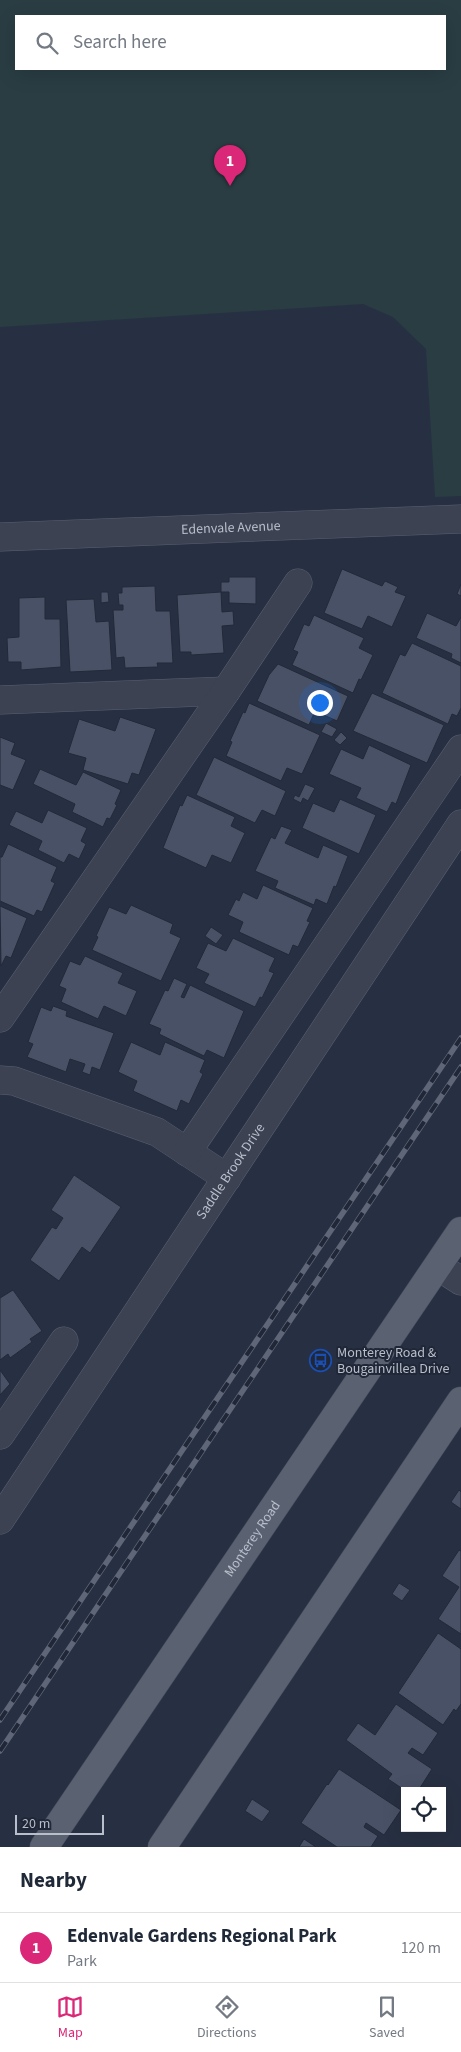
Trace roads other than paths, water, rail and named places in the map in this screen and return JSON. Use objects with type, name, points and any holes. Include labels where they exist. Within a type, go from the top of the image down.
[{"type":"main road","name":"Monterey Road","points":[[44,1847],[461,1231]]},
{"type":"main road","points":[[162,1847],[461,1401]]},
{"type":"street","name":"Edenvale Avenue","points":[[0,537],[461,520]]},
{"type":"street","points":[[0,1018],[226,691],[298,583]]},
{"type":"street","points":[[0,700],[226,691]]},
{"type":"street","points":[[187,1152],[461,749]]},
{"type":"street","name":"Saddle Brook Drive","points":[[0,1520],[461,824]]},
{"type":"street","points":[[0,1080],[14,1081],[157,1132],[228,1178]]},
{"type":"street","points":[[438,1266],[461,1281]]},
{"type":"street","points":[[0,1435],[64,1341]]},
{"type":"railway","points":[[0,1720],[461,1038]]},
{"type":"railway","points":[[0,1751],[461,1067]]},
{"type":"place","name":"Edenvale Gardens Regional Park","points":[[230,186]]},
{"type":"place","name":"Monterey Road & Bougainvillea Drive","points":[[321,1361]]}]
